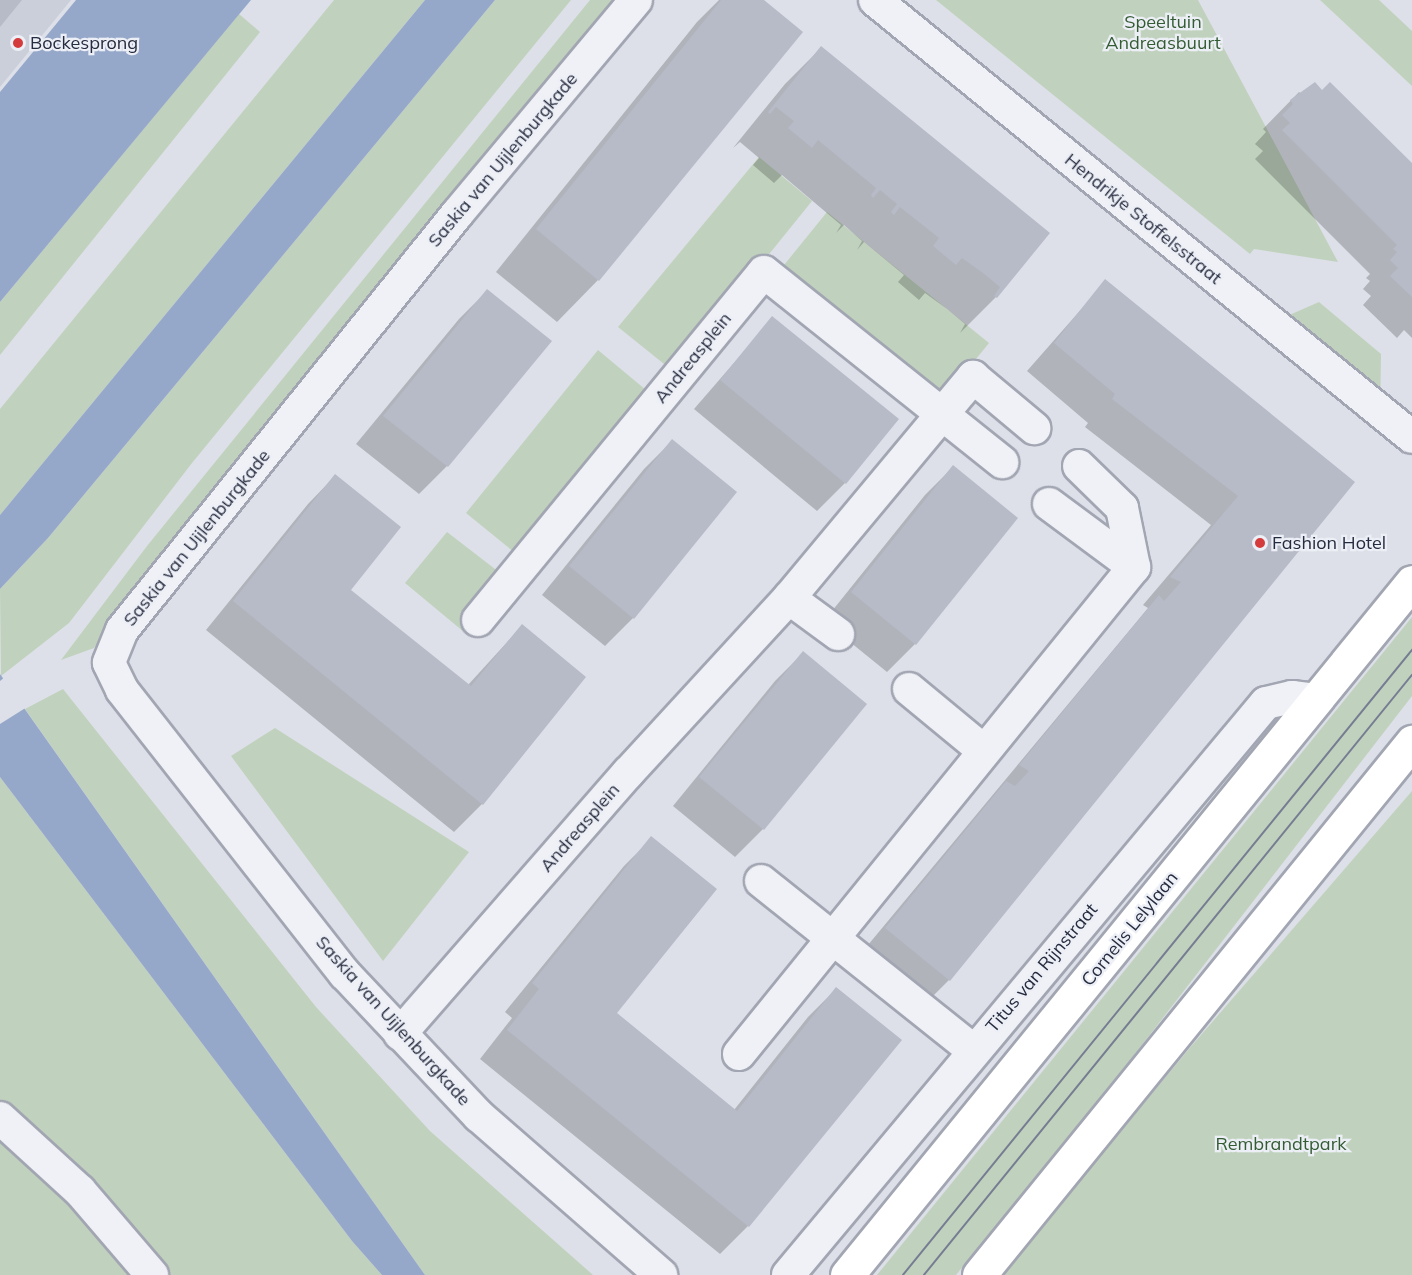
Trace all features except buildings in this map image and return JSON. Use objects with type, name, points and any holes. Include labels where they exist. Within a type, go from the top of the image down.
[{"type":"main road","name":"Cornelis Lelylaan","points":[[847,1275],[1412,582]]},
{"type":"main road","points":[[980,1275],[1412,742]]},
{"type":"street","name":"Saskia van Uijlenburgkade","points":[[636,0],[457,214],[122,630],[109,663],[122,690],[345,974],[479,1116],[661,1275]]},
{"type":"street","name":"Hendrikje Stoffelsstraat","points":[[875,0],[1412,437]]},
{"type":"street","name":"Andreasplein","points":[[478,620],[764,272],[1002,462]]},
{"type":"street","name":"Andreasplein","points":[[400,1034],[628,773],[789,598],[973,377],[1034,428]]},
{"type":"street","points":[[1079,466],[1122,508],[1134,567]]},
{"type":"street","points":[[1049,504],[1134,567]]},
{"type":"street","points":[[739,1054],[1134,567]]},
{"type":"street","points":[[789,598],[838,634]]},
{"type":"street","points":[[909,689],[984,751]]},
{"type":"street","name":"Titus van Rijnstraat","points":[[788,1275],[973,1050],[1266,703],[1292,697],[1316,700]]},
{"type":"street","points":[[761,881],[973,1050]]},
{"type":"street","points":[[0,1118],[80,1191],[152,1275]]},
{"type":"shaded area","name":"Bockesprong","points":[[0,0],[71,0],[0,87]]},
{"type":"green space","points":[[334,0],[425,0],[0,515],[0,409]]},
{"type":"green space","points":[[495,0],[571,0],[192,463],[69,623],[1,676],[0,589],[48,538]]},
{"type":"green space","points":[[590,0],[616,0],[94,648],[61,660],[147,546]]},
{"type":"green space","name":"Speeltuin Andreasbuurt","points":[[936,0],[1198,0],[1338,262],[1254,249],[1250,254]]},
{"type":"green space","points":[[1320,0],[1379,0],[1412,31],[1412,86]]},
{"type":"green space","points":[[239,14],[260,32],[0,355],[0,302]]},
{"type":"green space","points":[[759,157],[812,201],[674,372],[618,327]]},
{"type":"green space","points":[[827,212],[989,343],[942,401],[780,270]]},
{"type":"green space","points":[[1319,302],[1381,354],[1380,416],[1269,324]]},
{"type":"green space","points":[[598,350],[652,395],[520,557],[466,513]]},
{"type":"green space","points":[[447,532],[508,579],[464,632],[405,583]]},
{"type":"green space","points":[[1412,617],[1412,696],[1135,1054],[956,1275],[877,1275]]},
{"type":"green space","points":[[63,689],[316,1007],[430,1131],[593,1275],[425,1275],[25,709]]},
{"type":"green space","points":[[275,728],[469,852],[383,961],[231,756]]},
{"type":"green space","points":[[0,777],[352,1241],[382,1275],[0,1275]]},
{"type":"green space","name":"Rembrandtpark","points":[[1412,791],[1412,1275],[1002,1275],[1188,1050]]},
{"type":"water","points":[[76,0],[251,0],[0,302],[0,92]]},
{"type":"water","points":[[425,0],[495,0],[48,538],[0,589],[0,515]]},
{"type":"water","points":[[0,674],[425,1275],[382,1275],[352,1241],[0,777]]},
{"type":"pier","points":[[5,677],[27,707],[0,724],[0,681]]},
{"type":"tram line","points":[[903,1275],[1412,650]]},
{"type":"tram line","points":[[924,1275],[1412,675]]},
{"type":"place","name":"Bockesprong","points":[[18,43]]},
{"type":"place","name":"Fashion Hotel","points":[[1260,543]]}]
